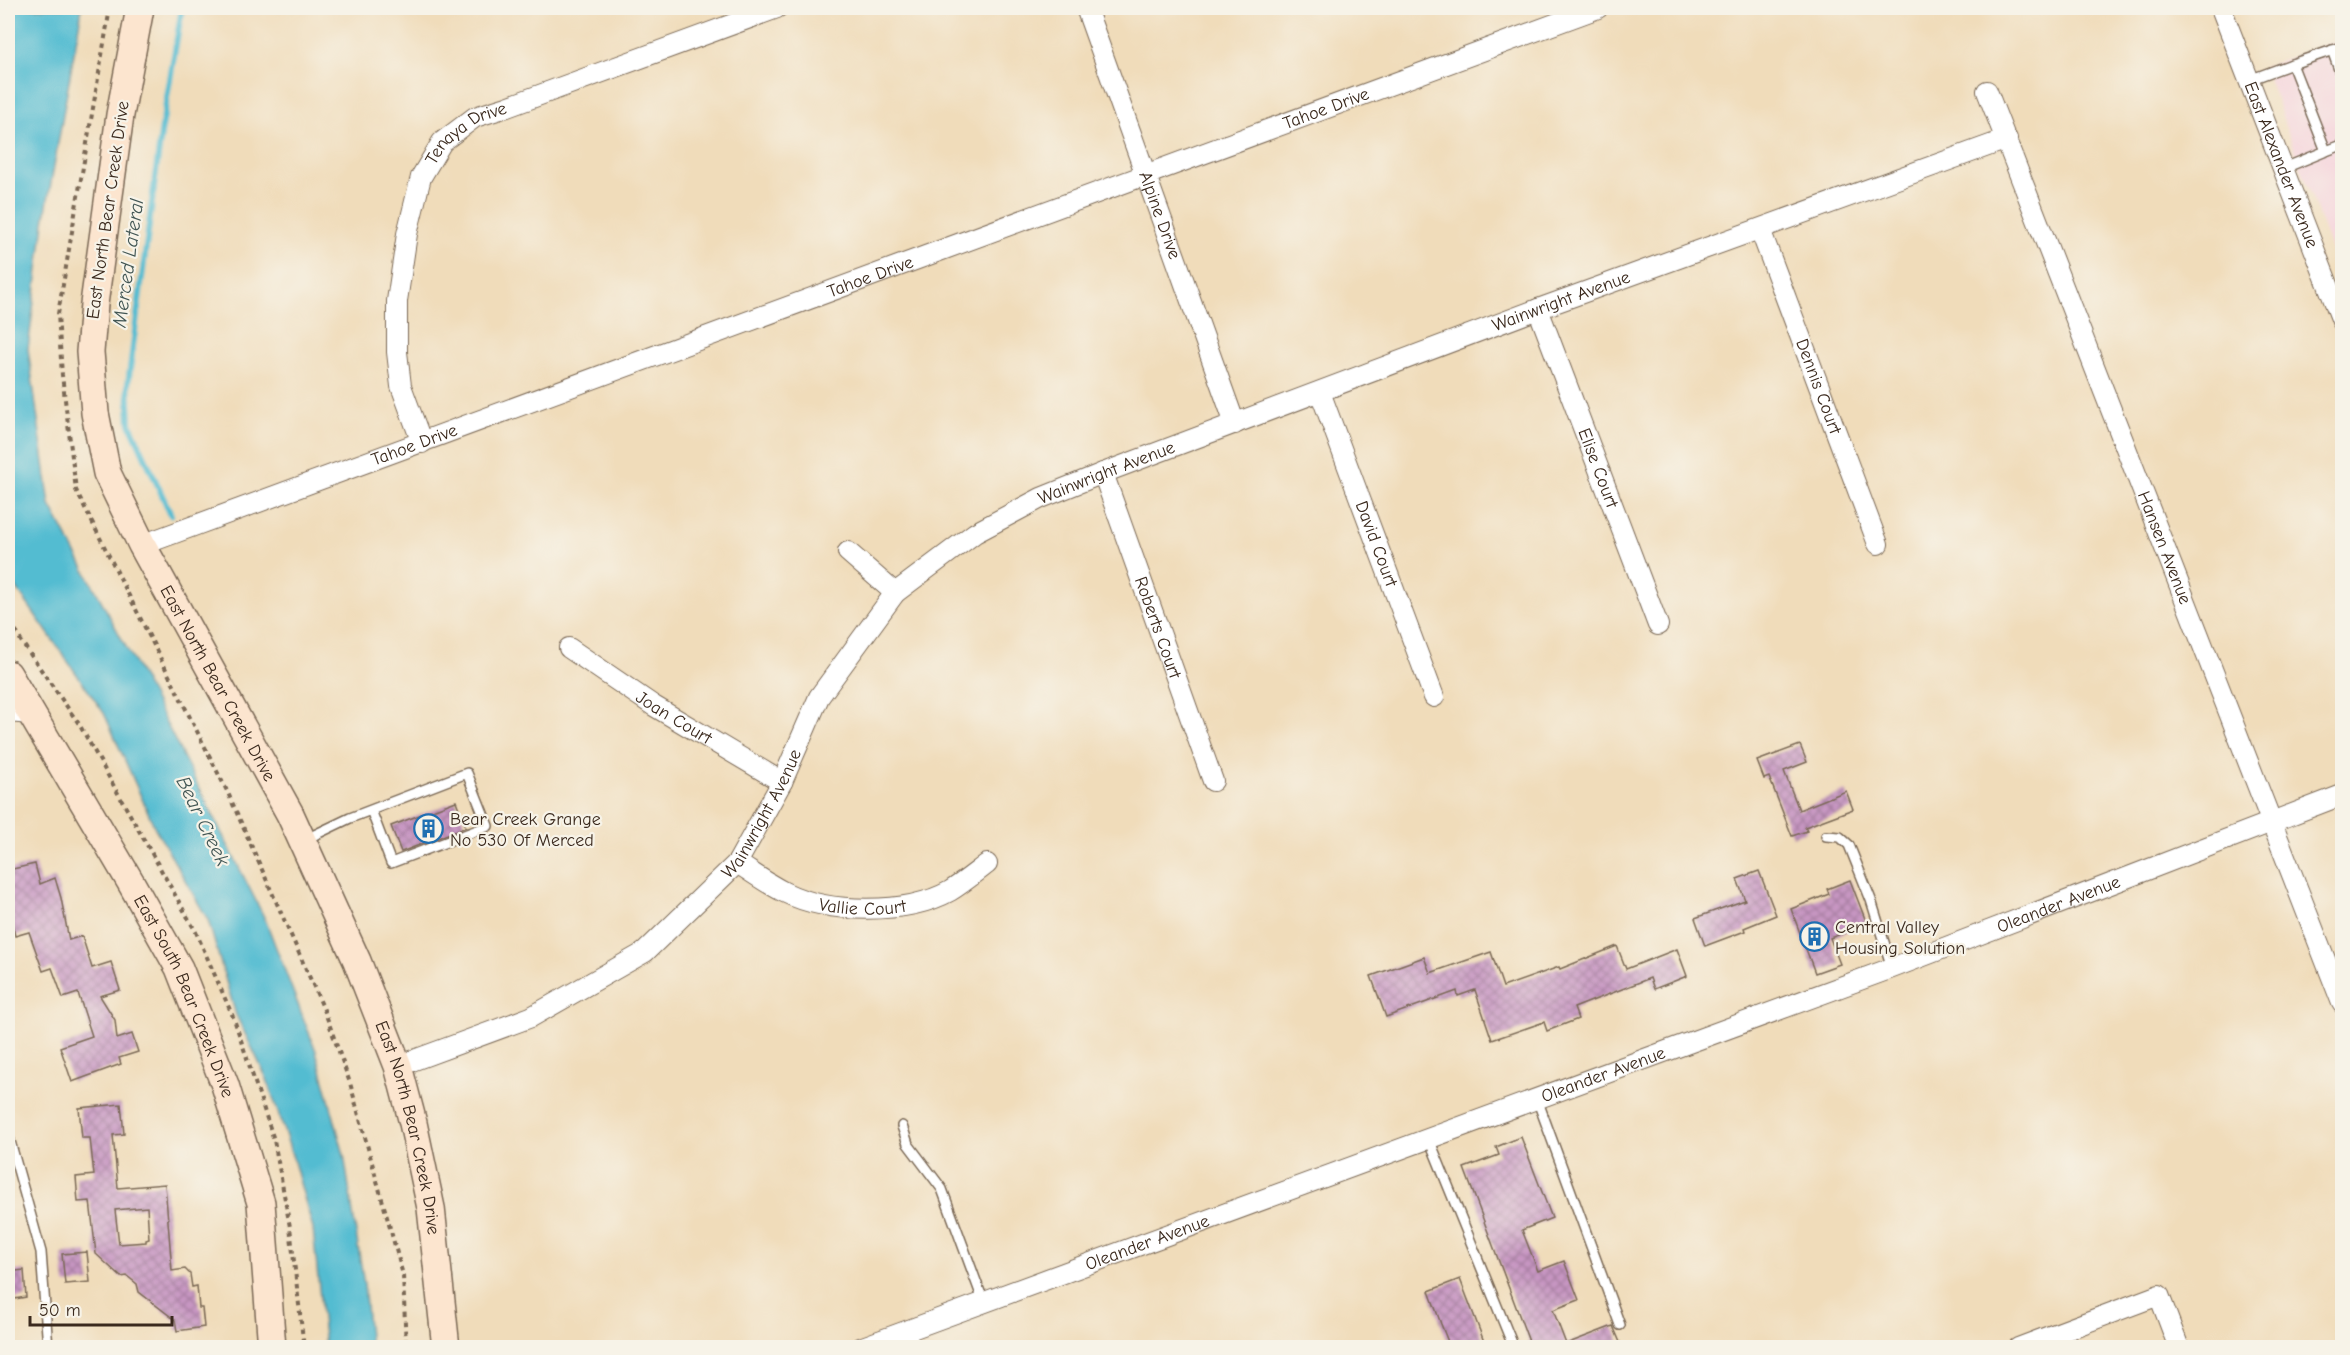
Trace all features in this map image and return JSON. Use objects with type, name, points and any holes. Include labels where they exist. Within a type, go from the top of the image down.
[{"type":"street","name":"East North Bear Creek Drive","points":[[140,8],[120,115],[94,304],[90,352],[95,413],[107,473],[142,545],[290,814],[357,961],[398,1066],[431,1208],[446,1347]]},
{"type":"street","name":"Tenaya Drive","points":[[422,443],[401,386],[397,352],[397,301],[406,234],[421,177],[442,141],[475,117],[777,8]]},
{"type":"street","name":"Alpine Drive","points":[[1086,8],[1235,424]]},
{"type":"street","name":"Tahoe Drive","points":[[142,545],[1598,8]]},
{"type":"street","name":"East Alexander Avenue","points":[[2221,8],[2282,169],[2336,290],[2343,321]]},
{"type":"street","name":"Hansen Avenue","points":[[1987,91],[2343,1004]]},
{"type":"street","name":"Wainwright Avenue","points":[[398,1066],[531,1017],[645,952],[737,863],[782,782],[819,697],[895,593],[975,533],[1041,498],[1103,473],[1538,309],[2007,139]]},
{"type":"street","name":"Dennis Court","points":[[1760,229],[1878,544]]},
{"type":"street","name":"Elise Court","points":[[1538,309],[1658,625]]},
{"type":"street","name":"David Court","points":[[1320,392],[1434,697]]},
{"type":"street","name":"Roberts Court","points":[[1103,473],[1213,781]]},
{"type":"street","points":[[848,552],[895,593]]},
{"type":"street","name":"Joan Court","points":[[569,648],[654,706],[782,782]]},
{"type":"street","name":"East South Bear Creek Drive","points":[[8,674],[19,713],[130,880],[179,969],[225,1085],[261,1203],[272,1347]]},
{"type":"street","name":"Oleander Avenue","points":[[860,1347],[1892,968],[2343,795]]},
{"type":"street","name":"Vallie Court","points":[[737,863],[786,893],[823,905],[851,909],[883,908],[921,901],[948,892],[987,864]]},
{"type":"street","points":[[2018,1347],[2159,1295],[2179,1347]]},
{"type":"lane","points":[[2248,80],[2343,47]]},
{"type":"lane","points":[[2332,50],[2343,78]]},
{"type":"lane","points":[[2292,64],[2326,151]]},
{"type":"lane","points":[[2282,169],[2343,145]]},
{"type":"lane","points":[[302,841],[350,818],[468,773],[488,826],[391,863],[371,810]]},
{"type":"lane","points":[[1826,836],[1840,837],[1849,845],[1871,900],[1892,968]]},
{"type":"lane","points":[[1537,1099],[1620,1325]]},
{"type":"lane","points":[[902,1126],[908,1144],[942,1189],[984,1303]]},
{"type":"lane","points":[[8,1134],[41,1252],[48,1347]]},
{"type":"lane","points":[[1429,1139],[1514,1347]]},
{"type":"shaded area","points":[[2342,39],[2342,279],[2264,67]]},
{"type":"water","name":"Bear Creek","points":[[10,8],[82,8],[44,222],[28,349],[50,505],[155,701],[265,919],[316,1051],[344,1155],[364,1285],[370,1347],[325,1347],[313,1229],[267,1079],[236,1015],[208,920],[155,828],[104,713],[8,576],[8,19]]},
{"type":"building","points":[[1800,745],[1807,762],[1784,771],[1799,810],[1846,791],[1853,809],[1805,827],[1807,831],[1792,836],[1769,777],[1764,779],[1757,761]]},
{"type":"building","name":"Bear Creek Grange No 530 Of Merced","points":[[456,801],[466,827],[401,852],[391,826]]},
{"type":"building","points":[[35,864],[40,884],[55,878],[69,940],[82,936],[92,968],[111,962],[120,990],[100,996],[115,1020],[117,1039],[132,1034],[138,1052],[119,1058],[121,1064],[72,1082],[60,1047],[92,1036],[78,993],[63,998],[52,968],[43,971],[29,932],[15,936],[8,907],[8,870]]},
{"type":"building","points":[[1759,871],[1776,915],[1744,928],[1745,931],[1705,946],[1695,918],[1745,900],[1737,879]]},
{"type":"building","points":[[1850,880],[1867,924],[1830,938],[1840,964],[1815,973],[1791,909],[1829,894],[1827,889]]},
{"type":"building","points":[[1617,946],[1626,969],[1677,949],[1687,976],[1654,989],[1650,978],[1574,1008],[1578,1019],[1547,1031],[1544,1022],[1492,1040],[1475,990],[1458,996],[1457,991],[1386,1017],[1371,976],[1424,957],[1430,973],[1491,952],[1503,987],[1559,967],[1560,969]]},
{"type":"building","points":[[121,1104],[124,1134],[113,1135],[118,1188],[165,1184],[172,1271],[185,1269],[190,1274],[192,1287],[197,1286],[204,1327],[177,1331],[175,1320],[139,1292],[137,1284],[127,1276],[121,1277],[96,1254],[90,1201],[78,1202],[76,1177],[94,1175],[90,1138],[82,1138],[79,1108]],"holes":[[[147,1207],[149,1239],[146,1242],[119,1244],[115,1210]]]},
{"type":"building","points":[[1521,1137],[1552,1218],[1522,1230],[1538,1271],[1564,1261],[1579,1300],[1553,1310],[1566,1344],[1613,1326],[1622,1347],[1531,1347],[1464,1168],[1499,1155],[1496,1147]]},
{"type":"building","points":[[87,1252],[90,1282],[65,1284],[62,1254]]},
{"type":"building","points":[[24,1270],[26,1297],[8,1300],[8,1272]]},
{"type":"building","points":[[1460,1279],[1486,1347],[1450,1347],[1441,1324],[1429,1291]]},
{"type":"waterway","name":"Merced Lateral","points":[[171,515],[130,424],[128,384],[161,133],[182,8]]},
{"type":"place","name":"Bear Creek Grange No 530 Of Merced","points":[[429,829]]},
{"type":"place","name":"Central Valley Housing Solution","points":[[1814,937]]}]
